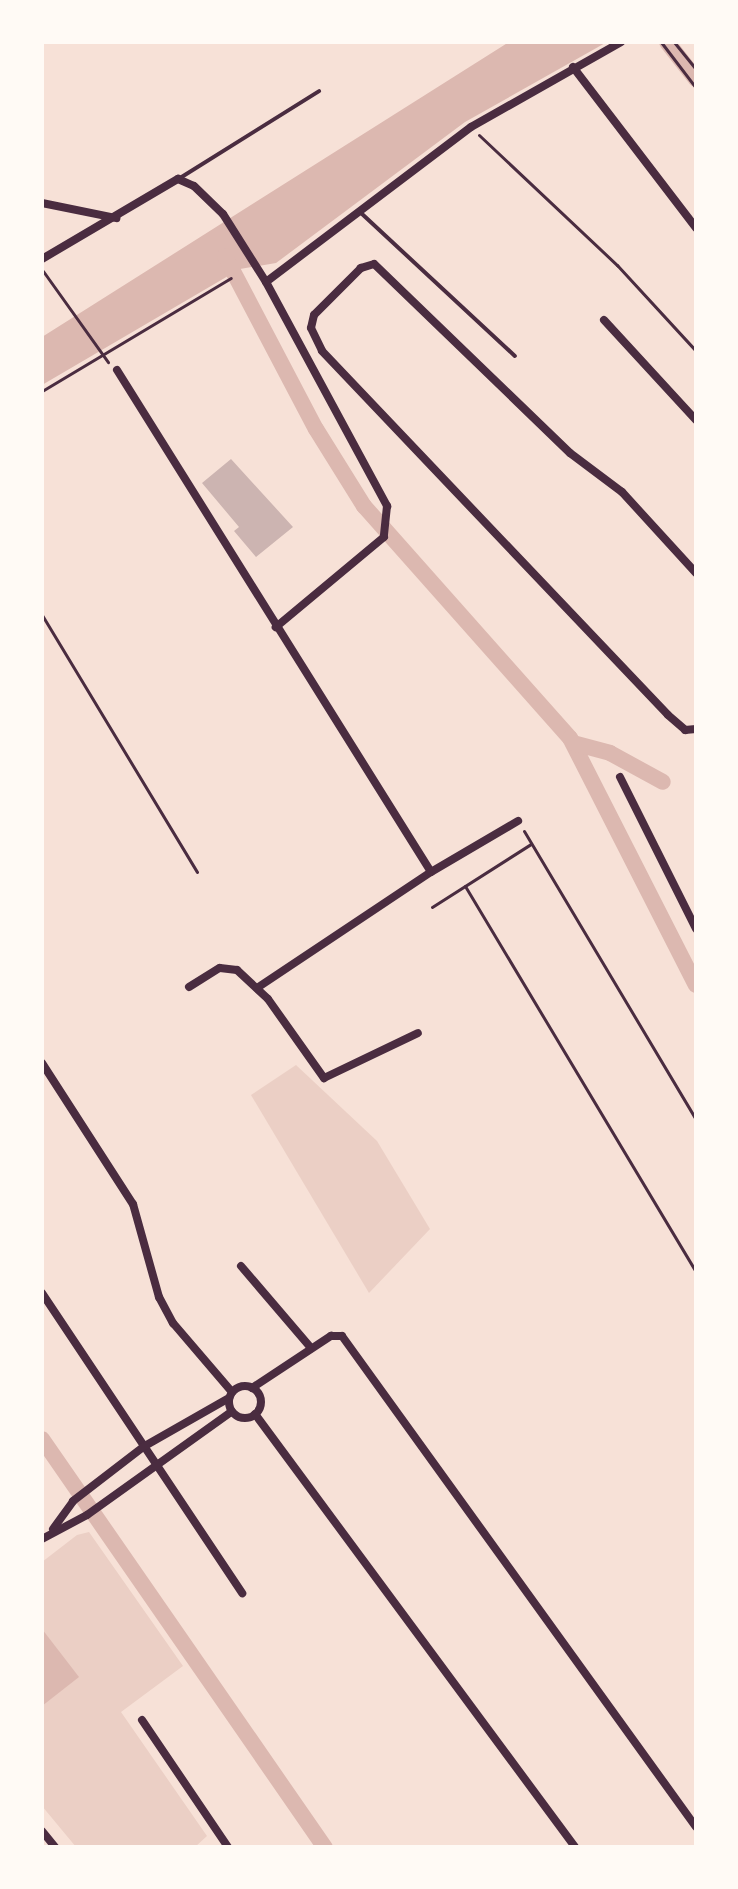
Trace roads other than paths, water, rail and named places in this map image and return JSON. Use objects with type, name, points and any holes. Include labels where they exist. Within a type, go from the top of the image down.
[{"type":"street","points":[[266,282],[471,127],[621,42]]},
{"type":"street","points":[[573,67],[696,228]]},
{"type":"street","points":[[42,259],[117,218],[178,179],[194,186],[223,214],[266,282],[387,506],[384,537],[276,627]]},
{"type":"street","points":[[42,203],[117,218]]},
{"type":"street","points":[[696,573],[622,492],[570,453],[374,264],[361,268],[314,315],[311,328],[322,351],[668,715],[685,730],[696,729]]},
{"type":"street","points":[[604,320],[696,420]]},
{"type":"street","points":[[117,370],[431,872]]},
{"type":"street","points":[[620,777],[696,929]]},
{"type":"street","points":[[257,988],[431,872],[518,821]]},
{"type":"street","points":[[189,987],[228,966],[257,988],[324,1078],[418,1033]]},
{"type":"street","points":[[42,1063],[133,1204],[159,1297],[173,1323],[231,1395],[232,1411]]},
{"type":"street","points":[[241,1266],[311,1348]]},
{"type":"street","points":[[42,1293],[242,1593]]},
{"type":"street","points":[[53,1530],[73,1501],[143,1447],[231,1395],[252,1388],[331,1336],[342,1336],[696,1827]]},
{"type":"street","points":[[252,1388],[260,1400],[255,1414]]},
{"type":"street","points":[[232,1411],[245,1417],[255,1414]]},
{"type":"street","points":[[42,1539],[53,1530],[87,1515],[232,1411]]},
{"type":"street","points":[[255,1414],[322,1498],[575,1847]]},
{"type":"street","points":[[142,1720],[228,1847]]},
{"type":"street","points":[[42,1831],[55,1847]]},
{"type":"lane","points":[[178,179],[319,91]]},
{"type":"lane","points":[[360,211],[515,356]]},
{"type":"waterway","points":[[667,42],[696,79]]},
{"type":"waterway","points":[[225,256],[316,429],[364,506],[570,738],[696,985]]},
{"type":"waterway","points":[[573,743],[610,753],[663,782]]},
{"type":"waterway","points":[[42,1439],[325,1847]]}]
